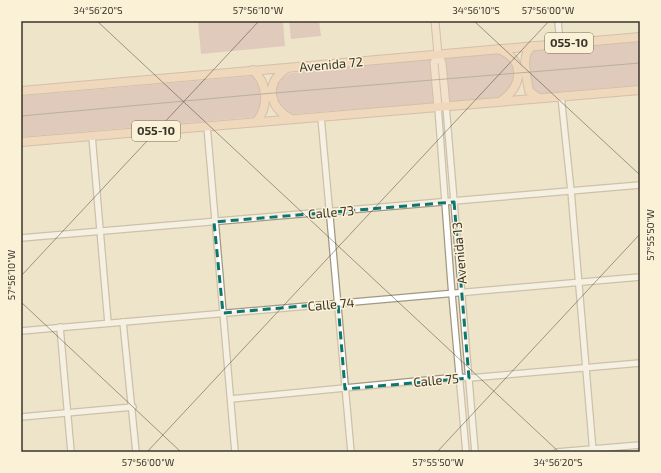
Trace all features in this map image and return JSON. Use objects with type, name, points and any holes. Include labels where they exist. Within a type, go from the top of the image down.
[{"type":"highway","name":"Avenida 72","points":[[21,91],[640,37]]},
{"type":"highway","points":[[532,46],[526,51],[525,57],[528,84],[529,90],[538,98]]},
{"type":"highway","points":[[498,49],[509,54],[513,59],[518,73],[516,86],[512,92],[500,102]]},
{"type":"highway","points":[[287,68],[275,80],[272,94],[277,109],[291,119]]},
{"type":"highway","points":[[253,70],[262,81],[265,109],[256,122]]},
{"type":"highway","name":"055-10","points":[[21,142],[640,90]]},
{"type":"main road","name":"Avenida 13","points":[[435,21],[438,54],[434,63],[442,107]]},
{"type":"street","points":[[558,21],[560,44]]},
{"type":"street","points":[[562,96],[593,450]]},
{"type":"street","name":"Avenida 13","points":[[442,107],[454,202],[475,452]]},
{"type":"street","name":"Avenida 13","points":[[442,107],[452,293],[466,452]]},
{"type":"street","points":[[321,117],[351,452]]},
{"type":"street","points":[[207,126],[214,222],[235,452]]},
{"type":"street","points":[[92,136],[108,323]]},
{"type":"street","name":"Calle 73","points":[[21,238],[640,185]]},
{"type":"street","name":"Calle 74","points":[[21,331],[640,277]]},
{"type":"street","points":[[123,322],[136,452]]},
{"type":"street","points":[[60,327],[71,452]]},
{"type":"street","name":"Calle 75","points":[[231,398],[345,389],[459,377],[469,378],[640,363]]},
{"type":"street","points":[[21,417],[132,407]]},
{"type":"street","points":[[558,452],[640,445]]},
{"type":"highlighted area","points":[[454,202],[469,378],[345,389],[338,303],[223,313],[214,222]]},
{"type":"shaded area","points":[[198,21],[283,21],[285,46],[201,54]]},
{"type":"shaded area","points":[[289,21],[319,21],[321,36],[291,39]]},
{"type":"shaded area","points":[[640,39],[640,85],[536,94],[531,90],[527,55],[530,50]]},
{"type":"shaded area","points":[[497,53],[509,60],[514,68],[515,76],[512,86],[507,92],[496,98],[448,102],[444,57]]},
{"type":"shaded area","points":[[431,58],[435,103],[294,114],[280,107],[275,95],[279,83],[284,77],[291,73]]},
{"type":"shaded area","points":[[252,76],[256,78],[261,91],[262,111],[257,117],[21,137],[21,96]]},
{"type":"tram line","points":[[21,116],[250,95],[640,63]]}]
